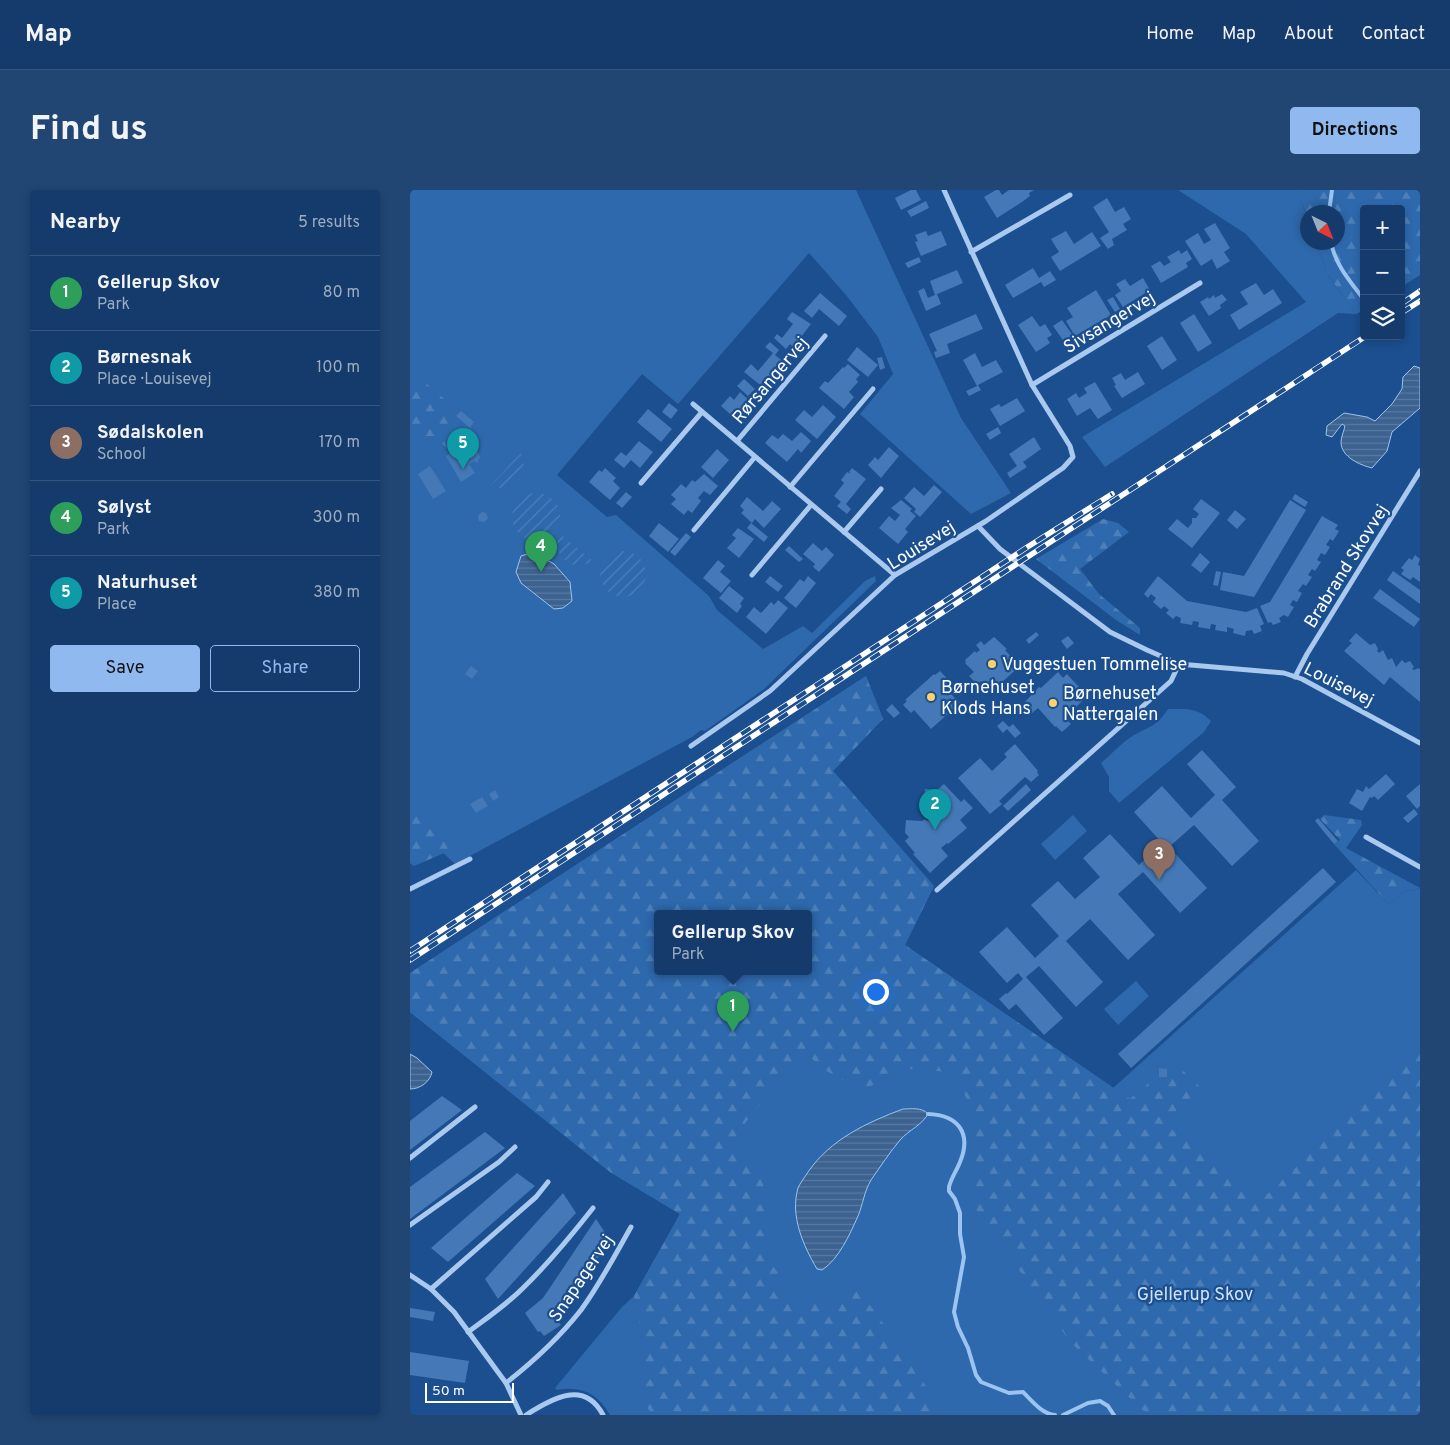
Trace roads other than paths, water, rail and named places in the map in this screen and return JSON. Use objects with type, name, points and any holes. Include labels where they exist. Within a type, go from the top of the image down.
[{"type":"street","points":[[944,190],[1032,385],[1070,446],[1073,457],[1063,468],[978,526]]},
{"type":"street","points":[[971,252],[1070,195]]},
{"type":"street","name":"Sivsangervej","points":[[1032,385],[1200,283]]},
{"type":"street","name":"Rørsangervej","points":[[737,441],[825,336]]},
{"type":"street","points":[[790,487],[873,389]]},
{"type":"street","name":"Rørsangervej","points":[[694,404],[894,576]]},
{"type":"street","name":"Rørsangervej","points":[[641,483],[702,412]]},
{"type":"street","points":[[694,530],[756,457]]},
{"type":"street","name":"Brabrand Skovvej","points":[[1295,677],[1307,654],[1420,471]]},
{"type":"street","points":[[844,532],[881,489]]},
{"type":"street","points":[[752,575],[812,505]]},
{"type":"street","name":"Louisevej","points":[[691,746],[770,692],[894,576],[978,526],[1000,549],[1110,632],[1179,664],[1278,673],[1295,677],[1318,686],[1420,743]]},
{"type":"street","points":[[937,890],[1171,681],[1179,664]]},
{"type":"street","points":[[1366,837],[1420,867]]},
{"type":"street","points":[[410,889],[470,859]]},
{"type":"street","points":[[410,1158],[475,1107]]},
{"type":"street","points":[[410,1225],[499,1162],[515,1147]]},
{"type":"street","points":[[431,1288],[536,1197],[548,1182]]},
{"type":"street","name":"Snapagervej","points":[[468,1332],[522,1290],[570,1238],[593,1208]]},
{"type":"street","name":"Snapagervej","points":[[506,1383],[535,1359],[581,1309],[606,1272],[631,1227]]},
{"type":"street","points":[[410,1274],[431,1288],[454,1312],[506,1383],[521,1415]]},
{"type":"street","points":[[526,1415],[553,1398],[566,1395],[578,1395],[594,1403],[603,1415]]},
{"type":"waterway","points":[[1330,205],[1332,190]]},
{"type":"waterway","points":[[1333,250],[1339,265],[1361,295]]},
{"type":"waterway","points":[[928,1114],[947,1118],[954,1122],[963,1134],[963,1152],[949,1187],[949,1191],[955,1199],[960,1213],[960,1234],[964,1257],[954,1312],[976,1375],[981,1382],[1009,1393],[1023,1392],[1042,1410],[1055,1415]]},
{"type":"waterway","points":[[1063,1415],[1088,1403],[1100,1401],[1108,1406],[1114,1415]]},
{"type":"railway","points":[[1405,301],[1420,291]]},
{"type":"railway","points":[[1405,310],[1420,301]]},
{"type":"railway","points":[[410,960],[1360,340]]},
{"type":"railway","points":[[410,951],[1029,546],[1112,494]]},
{"type":"place","name":"Naturhuset","points":[[463,469]]},
{"type":"place","name":"Sølyst","points":[[541,572]]},
{"type":"place","name":"Vuggestuen Tommelise","points":[[992,664]]},
{"type":"place","name":"Børnehuset Klods Hans","points":[[931,697]]},
{"type":"place","name":"Børnehuset Nattergalen","points":[[1053,703]]},
{"type":"place","name":"Børnesnak","points":[[935,830]]},
{"type":"place","name":"Sødalskolen","points":[[1159,880]]},
{"type":"place","name":"Gellerup Skov","points":[[733,1032]]},
{"type":"park label","name":"Gjellerup Skov","points":[[1195,1294]]}]
